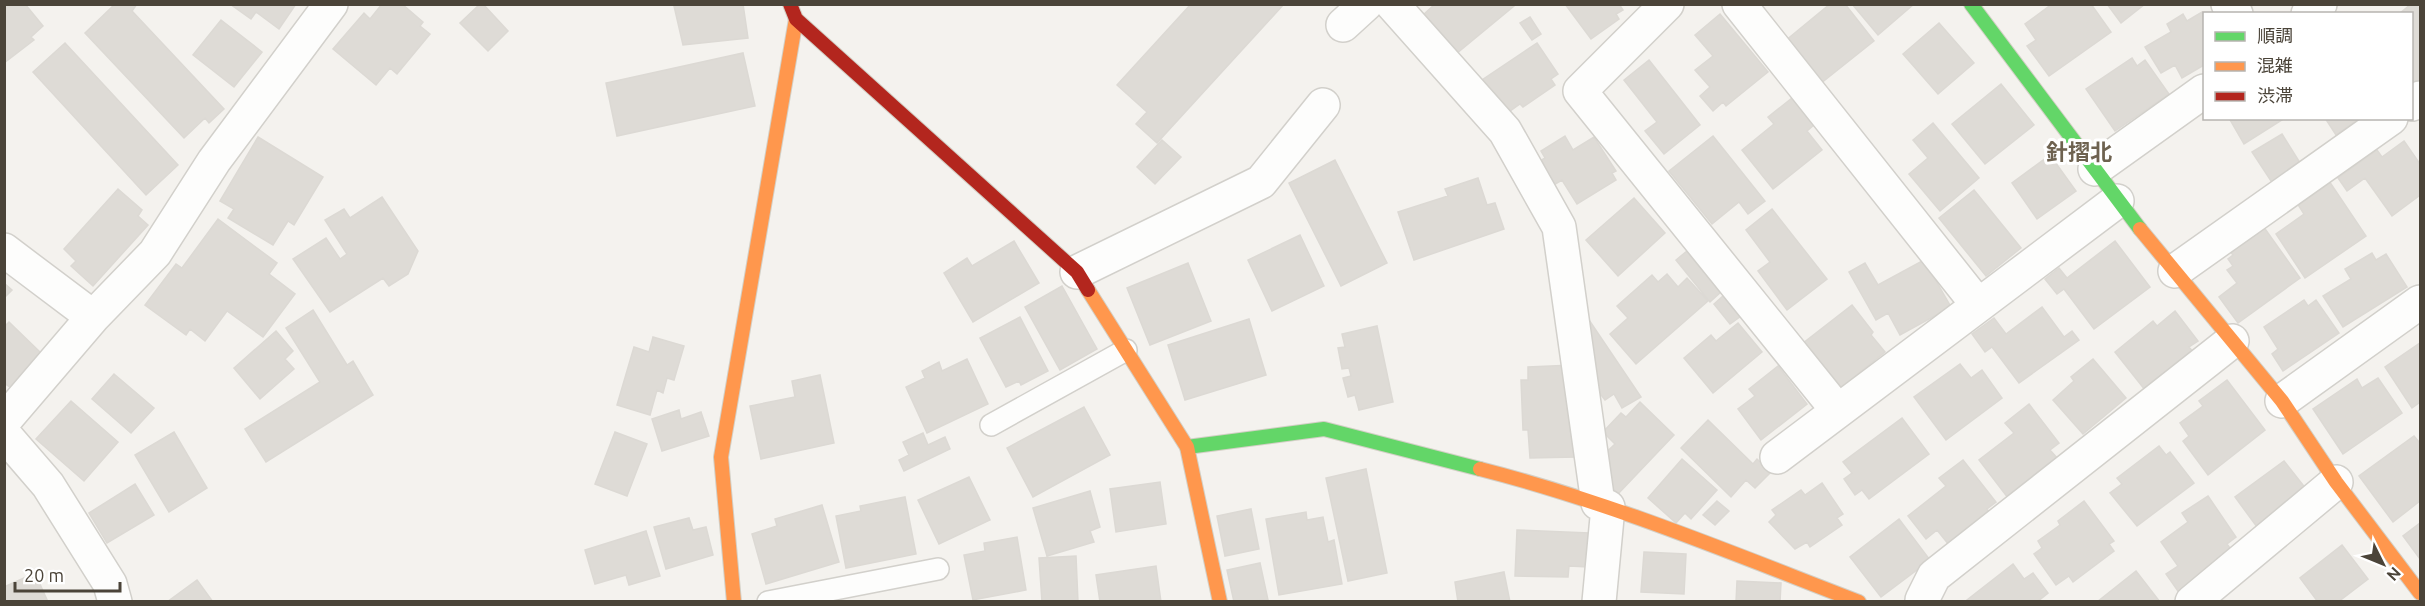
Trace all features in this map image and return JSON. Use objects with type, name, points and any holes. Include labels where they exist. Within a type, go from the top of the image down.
[{"type":"street","points":[[4,422],[93,317],[155,253],[214,161],[331,4]]},
{"type":"street","points":[[790,4],[796,19],[1077,272],[1187,447],[1220,602]]},
{"type":"street","points":[[1392,4],[1505,131],[1559,227],[1603,505],[1599,602]]},
{"type":"street","points":[[1667,4],[1580,91],[1838,411]]},
{"type":"street","points":[[1739,4],[1978,305]]},
{"type":"street","points":[[1971,4],[2117,201],[2282,401],[2336,482],[2421,592]]},
{"type":"street","points":[[734,602],[721,457],[796,19]]},
{"type":"street","points":[[2095,169],[2203,91]]},
{"type":"street","points":[[1077,272],[1261,182],[1323,105]]},
{"type":"street","points":[[2175,272],[2388,120]]},
{"type":"street","points":[[1777,457],[2117,201]]},
{"type":"street","points":[[4,250],[93,317]]},
{"type":"street","points":[[2282,401],[2421,302]]},
{"type":"street","points":[[1924,602],[1922,600],[1934,576],[2232,341]]},
{"type":"street","points":[[1187,447],[1324,429],[1543,485],[1603,505],[1859,602]]},
{"type":"street","points":[[4,434],[48,484],[110,584],[114,602]]},
{"type":"street","points":[[2192,602],[2336,482]]},
{"type":"lane","points":[[991,425],[1126,350]]},
{"type":"lane","points":[[768,602],[938,569]]},
{"type":"building","points":[[4,4],[25,4],[43,26],[31,37],[34,40],[4,63]]},
{"type":"building","points":[[115,4],[137,4],[132,11],[224,109],[209,123],[205,118],[184,138],[85,33]]},
{"type":"building","points":[[230,4],[296,4],[279,29],[256,12],[251,19]]},
{"type":"building","points":[[382,4],[402,4],[423,22],[420,26],[430,34],[397,74],[390,68],[376,85],[333,49],[364,13],[370,19]]},
{"type":"building","points":[[480,4],[483,4],[508,31],[488,51],[460,23]]},
{"type":"building","points":[[743,4],[748,38],[683,45],[674,6]]},
{"type":"building","points":[[1191,4],[1284,4],[1157,143],[1136,124],[1147,112],[1117,85]]},
{"type":"building","points":[[1435,4],[1513,4],[1514,6],[1456,54],[1423,15]]},
{"type":"building","points":[[1565,4],[1619,4],[1623,10],[1616,14],[1619,19],[1591,39]]},
{"type":"building","points":[[1830,4],[1845,4],[1874,41],[1820,84],[1785,41]]},
{"type":"building","points":[[1852,4],[1914,4],[1878,35]]},
{"type":"building","points":[[2052,4],[2091,4],[2111,32],[2049,76],[2027,46],[2036,40],[2025,24]]},
{"type":"building","points":[[2107,4],[2145,4],[2121,23]]},
{"type":"building","points":[[2411,4],[2420,4],[2420,84],[2413,90],[2413,12],[2401,12]]},
{"type":"building","points":[[2202,12],[2203,66],[2182,78],[2175,65],[2161,73],[2145,47],[2171,32],[2167,24],[2183,14],[2187,21]]},
{"type":"building","points":[[1720,14],[1768,72],[1726,106],[1723,102],[1713,111],[1700,96],[1710,87],[1695,70],[1713,56],[1695,35]]},
{"type":"building","points":[[1530,17],[1541,34],[1532,40],[1520,23]]},
{"type":"building","points":[[221,20],[262,52],[234,87],[193,55]]},
{"type":"building","points":[[1939,23],[1974,63],[1938,94],[1903,54]]},
{"type":"building","points":[[65,43],[178,165],[146,195],[33,72]]},
{"type":"building","points":[[1537,43],[1558,74],[1551,79],[1555,85],[1523,107],[1520,104],[1506,114],[1482,80]]},
{"type":"building","points":[[743,53],[755,106],[617,136],[606,83]]},
{"type":"building","points":[[2132,58],[2137,66],[2145,60],[2169,94],[2115,131],[2086,89]]},
{"type":"building","points":[[1649,60],[1700,125],[1664,154],[1645,131],[1657,122],[1624,80]]},
{"type":"building","points":[[2001,84],[2034,125],[1985,164],[1952,124]]},
{"type":"building","points":[[1792,98],[1814,125],[1807,131],[1822,150],[1773,189],[1742,150],[1774,124],[1768,117]]},
{"type":"building","points":[[2230,120],[2282,120],[2244,144]]},
{"type":"building","points":[[2326,120],[2357,120],[2336,135]]},
{"type":"building","points":[[1933,123],[1979,178],[1940,211],[1909,174],[1928,158],[1913,140]]},
{"type":"building","points":[[2282,134],[2302,166],[2273,184],[2252,152]]},
{"type":"building","points":[[1565,136],[1573,150],[1594,137],[1616,171],[1612,173],[1616,180],[1577,204],[1562,180],[1552,186],[1537,163],[1545,158],[1541,151]]},
{"type":"building","points":[[1713,136],[1765,201],[1748,214],[1739,202],[1712,224],[1669,171]]},
{"type":"building","points":[[258,137],[323,177],[294,225],[288,221],[273,245],[228,218],[234,209],[220,201]]},
{"type":"building","points":[[1162,140],[1181,157],[1155,184],[1137,167]]},
{"type":"building","points":[[2404,141],[2420,164],[2420,195],[2392,216],[2365,178],[2347,191],[2338,178],[2377,150],[2382,157]]},
{"type":"building","points":[[2050,155],[2076,191],[2037,219],[2012,183]]},
{"type":"building","points":[[1335,160],[1387,263],[1341,286],[1289,183]]},
{"type":"building","points":[[1478,178],[1487,205],[1495,203],[1504,229],[1414,260],[1398,212],[1448,196],[1445,189]]},
{"type":"building","points":[[2329,181],[2366,236],[2305,278],[2276,234],[2304,214],[2297,203]]},
{"type":"building","points":[[118,189],[142,210],[138,216],[148,225],[93,286],[71,266],[76,261],[64,249]]},
{"type":"building","points":[[1974,190],[2021,248],[1986,276],[1939,218]]},
{"type":"building","points":[[382,197],[418,251],[408,274],[389,286],[383,278],[330,312],[293,259],[326,238],[340,259],[347,254],[325,220],[344,209],[350,218]]},
{"type":"building","points":[[1634,198],[1665,233],[1618,276],[1586,240]]},
{"type":"building","points":[[1772,209],[1827,279],[1787,310],[1758,271],[1770,262],[1746,230]]},
{"type":"building","points":[[218,219],[277,263],[269,274],[295,294],[263,337],[227,311],[205,341],[190,329],[186,335],[145,305],[176,264],[182,268]]},
{"type":"building","points":[[2263,226],[2300,278],[2238,323],[2219,297],[2237,283],[2227,270],[2233,266],[2228,259],[2233,255],[2230,251]]},
{"type":"building","points":[[1300,235],[1324,286],[1272,311],[1248,260]]},
{"type":"building","points":[[1014,241],[1039,283],[973,322],[944,273],[967,258],[972,266]]},
{"type":"building","points":[[2115,241],[2150,287],[2094,329],[2064,289],[2057,294],[2045,279],[2059,268],[2067,278]]},
{"type":"building","points":[[1687,251],[1721,292],[1710,302],[1676,260]]},
{"type":"building","points":[[2372,253],[2376,260],[2386,254],[2407,287],[2343,327],[2323,296],[2351,279],[2345,269]]},
{"type":"building","points":[[1924,260],[1951,307],[1900,335],[1888,313],[1876,320],[1849,272],[1865,263],[1878,285]]},
{"type":"building","points":[[1188,263],[1211,321],[1150,345],[1127,288]]},
{"type":"building","points":[[1667,274],[1678,287],[1687,278],[1708,301],[1636,364],[1610,334],[1628,318],[1617,306],[1652,275],[1658,282]]},
{"type":"building","points":[[4,283],[12,290],[4,298]]},
{"type":"building","points":[[1062,286],[1097,349],[1060,370],[1025,307]]},
{"type":"building","points":[[1724,295],[1741,316],[1730,324],[1714,304]]},
{"type":"building","points":[[2304,300],[2308,306],[2316,300],[2339,333],[2283,371],[2272,354],[2278,349],[2264,327]]},
{"type":"building","points":[[1852,305],[1885,352],[1838,390],[1802,344]]},
{"type":"building","points":[[2042,307],[2064,337],[2072,331],[2079,340],[2019,383],[1992,347],[1985,352],[1972,334],[1994,318],[2006,334]]},
{"type":"building","points":[[313,310],[347,365],[353,361],[373,395],[266,462],[245,429],[320,382],[286,328]]},
{"type":"building","points":[[2175,311],[2198,341],[2189,347],[2193,352],[2145,390],[2115,352],[2153,321],[2157,326]]},
{"type":"building","points":[[1020,317],[1048,371],[1021,385],[1019,381],[1006,387],[980,338]]},
{"type":"building","points":[[1587,317],[1641,397],[1622,408],[1614,394],[1605,400],[1594,386]]},
{"type":"building","points":[[1249,319],[1266,375],[1185,400],[1168,345]]},
{"type":"building","points":[[9,322],[42,354],[10,387],[4,383],[4,327]]},
{"type":"building","points":[[1738,323],[1762,352],[1713,393],[1684,358],[1711,335],[1716,341]]},
{"type":"building","points":[[1377,326],[1393,402],[1359,410],[1355,395],[1348,397],[1343,378],[1351,376],[1349,368],[1342,369],[1338,348],[1345,347],[1342,334]]},
{"type":"building","points":[[276,331],[293,351],[285,359],[294,369],[260,399],[234,368]]},
{"type":"building","points":[[653,337],[684,346],[674,380],[667,378],[663,393],[657,390],[650,415],[617,405],[634,347],[649,352]]},
{"type":"building","points":[[2420,343],[2420,402],[2412,408],[2385,367]]},
{"type":"building","points":[[967,359],[988,404],[927,433],[906,387],[925,378],[922,371],[939,362],[942,371]]},
{"type":"building","points":[[2093,359],[2126,398],[2083,434],[2053,400],[2074,381],[2071,377]]},
{"type":"building","points":[[1960,364],[1971,378],[1982,370],[2002,398],[1946,440],[1914,397]]},
{"type":"building","points":[[1573,365],[1576,457],[1530,458],[1528,430],[1523,430],[1521,380],[1528,380],[1528,367]]},
{"type":"building","points":[[1778,366],[1807,404],[1761,440],[1738,409],[1755,396],[1749,389]]},
{"type":"building","points":[[114,374],[154,408],[131,433],[92,399]]},
{"type":"building","points":[[820,375],[834,443],[761,459],[750,406],[795,397],[792,381]]},
{"type":"building","points":[[2378,378],[2402,413],[2343,454],[2313,409],[2357,379],[2362,388]]},
{"type":"building","points":[[2227,380],[2265,430],[2208,475],[2183,441],[2189,436],[2180,423],[2203,406],[2199,401]]},
{"type":"building","points":[[71,401],[118,442],[84,481],[36,439]]},
{"type":"building","points":[[1640,402],[1674,435],[1618,494],[1599,475],[1598,460],[1615,444],[1603,432],[1621,413],[1626,417]]},
{"type":"building","points":[[2029,404],[2059,443],[2050,450],[2058,459],[2008,498],[1979,460],[2014,433],[2005,423]]},
{"type":"building","points":[[1084,407],[1110,455],[1033,497],[1007,448]]},
{"type":"building","points":[[679,410],[681,419],[701,412],[709,436],[662,451],[652,419]]},
{"type":"building","points":[[1902,418],[1929,454],[1869,499],[1862,490],[1855,495],[1844,479],[1852,473],[1843,462]]},
{"type":"building","points":[[1708,420],[1753,464],[1757,459],[1771,472],[1755,488],[1746,480],[1731,497],[1681,448]]},
{"type":"building","points":[[174,432],[207,488],[169,512],[135,455]]},
{"type":"building","points":[[615,432],[647,444],[627,496],[595,484]]},
{"type":"building","points":[[923,433],[928,445],[945,437],[950,449],[904,471],[899,460],[909,455],[903,442]]},
{"type":"building","points":[[2414,436],[2420,441],[2420,501],[2393,522],[2359,476]]},
{"type":"building","points":[[2159,446],[2166,455],[2170,452],[2194,483],[2137,526],[2110,493],[2122,484],[2117,478]]},
{"type":"building","points":[[1682,459],[1717,490],[1691,519],[1685,513],[1676,523],[1648,498]]},
{"type":"building","points":[[1963,460],[1996,502],[1987,509],[1989,512],[1949,545],[1937,530],[1926,539],[1908,516],[1946,486],[1939,478]]},
{"type":"building","points":[[2284,461],[2307,490],[2257,527],[2235,497]]},
{"type":"building","points":[[1366,469],[1387,573],[1348,581],[1326,478]]},
{"type":"building","points":[[969,477],[990,520],[939,544],[918,500]]},
{"type":"building","points":[[1160,482],[1166,524],[1116,532],[1110,489]]},
{"type":"building","points":[[1822,483],[1843,514],[1837,518],[1842,525],[1810,547],[1807,542],[1795,549],[1769,522],[1776,515],[1772,510],[1801,490],[1805,495]]},
{"type":"building","points":[[135,484],[154,515],[107,543],[89,513]]},
{"type":"building","points":[[1090,491],[1100,527],[1090,531],[1094,542],[1047,556],[1033,508]]},
{"type":"building","points":[[2208,496],[2236,537],[2227,544],[2235,555],[2180,594],[2166,574],[2178,566],[2161,542],[2188,522],[2182,513]]},
{"type":"building","points":[[905,497],[916,554],[846,568],[836,516],[861,511],[860,506]]},
{"type":"building","points":[[1717,501],[1729,511],[1715,525],[1703,515]]},
{"type":"building","points":[[2084,501],[2114,541],[2109,544],[2114,551],[2073,582],[2069,576],[2056,585],[2034,554],[2042,548],[2038,541],[2060,525],[2058,521]]},
{"type":"building","points":[[822,505],[839,562],[766,584],[752,534],[777,526],[775,519]]},
{"type":"building","points":[[1251,509],[1259,549],[1225,556],[1217,516]]},
{"type":"building","points":[[1306,512],[1307,520],[1323,517],[1328,542],[1334,540],[1342,584],[1279,595],[1266,519]]},
{"type":"building","points":[[689,518],[693,530],[706,527],[713,555],[666,569],[654,527]]},
{"type":"building","points":[[1899,519],[1930,560],[1881,597],[1850,557]]},
{"type":"building","points":[[2420,523],[2420,559],[2403,536]]},
{"type":"building","points":[[1517,530],[1589,533],[1588,567],[1569,566],[1568,577],[1515,576]]},
{"type":"building","points":[[646,531],[660,576],[629,585],[626,575],[595,584],[585,550]]},
{"type":"building","points":[[1017,537],[1026,590],[973,600],[964,555],[985,551],[984,543]]},
{"type":"building","points":[[2342,545],[2368,579],[2338,602],[2318,602],[2300,578]]},
{"type":"building","points":[[1644,552],[1686,554],[1684,594],[1641,592]]},
{"type":"building","points":[[1076,556],[1078,602],[1042,602],[1039,558]]},
{"type":"building","points":[[1260,563],[1268,600],[1234,602],[1227,570]]},
{"type":"building","points":[[2013,564],[2024,579],[2033,573],[2048,593],[2037,602],[1968,602],[1967,600]]},
{"type":"building","points":[[1156,566],[1161,602],[1100,602],[1096,575]]},
{"type":"building","points":[[2136,571],[2160,602],[2097,602]]},
{"type":"building","points":[[1504,572],[1510,602],[1458,602],[1455,582]]},
{"type":"building","points":[[35,573],[48,602],[4,602],[4,587]]},
{"type":"building","points":[[197,580],[213,602],[167,602]]},
{"type":"building","points":[[1737,581],[1781,583],[1780,602],[1736,602]]},
{"type":"traffic: fast","points":[[1971,4],[2140,229]]},
{"type":"traffic: fast","points":[[1187,447],[1324,429],[1480,469]]},
{"type":"traffic: slow","points":[[734,602],[721,457],[796,19]]},
{"type":"traffic: slow","points":[[2140,229],[2282,401],[2336,482],[2420,593]]},
{"type":"traffic: slow","points":[[1088,290],[1187,447],[1220,602]]},
{"type":"traffic: slow","points":[[1480,469],[1624,513],[1859,602]]},
{"type":"traffic: jam","points":[[790,4],[796,19],[1077,272],[1088,290]]},
{"type":"district","name":"針摺北","points":[[2079,152]]}]
